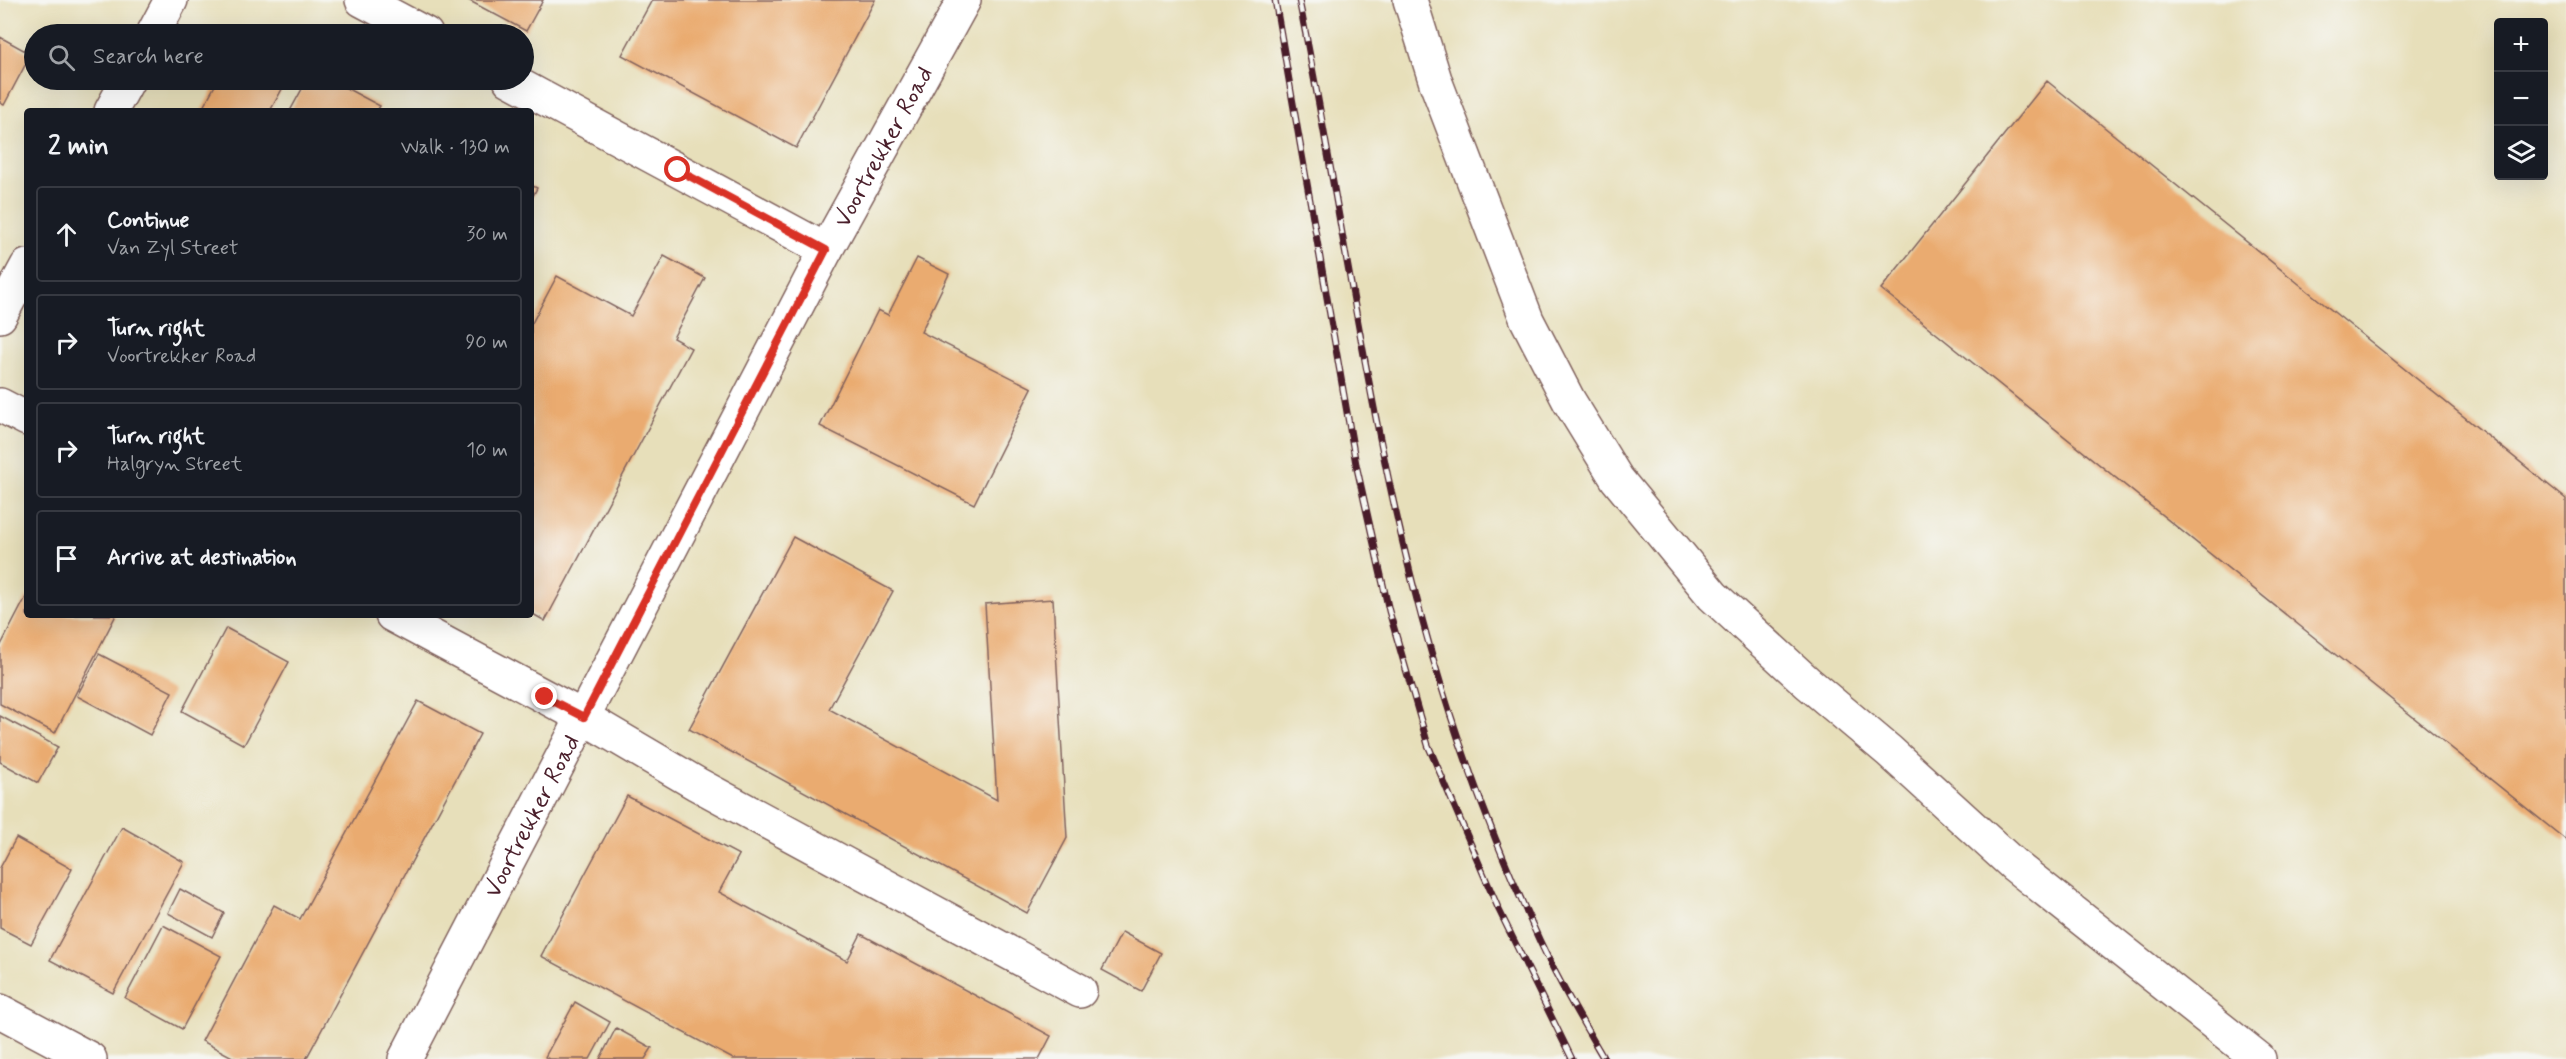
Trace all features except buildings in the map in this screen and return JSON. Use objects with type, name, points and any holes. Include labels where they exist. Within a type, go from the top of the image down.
[{"type":"street","points":[[158,24],[171,0]]},
{"type":"street","points":[[362,0],[407,24]]},
{"type":"street","name":"Voortrekker Road","points":[[405,1059],[826,250],[963,0]]},
{"type":"street","points":[[1410,0],[1437,83],[1527,320],[1569,401],[1617,479],[1713,596],[1730,612],[1889,751],[2014,865],[2259,1059]]},
{"type":"street","points":[[113,108],[123,90]]},
{"type":"street","points":[[529,90],[826,250]]},
{"type":"street","points":[[0,316],[24,272]]},
{"type":"street","points":[[0,405],[24,417]]},
{"type":"street","points":[[398,618],[584,717],[697,784],[1080,991]]},
{"type":"street","points":[[0,1011],[90,1059]]},
{"type":"railway","points":[[1275,0],[1356,464],[1389,611],[1428,745],[1499,910],[1572,1059]]},
{"type":"railway","points":[[1299,0],[1375,412],[1411,575],[1442,690],[1465,759],[1518,893],[1549,960],[1604,1059]]},
{"type":"route","points":[[545,697],[584,717],[826,250],[678,170]]}]
